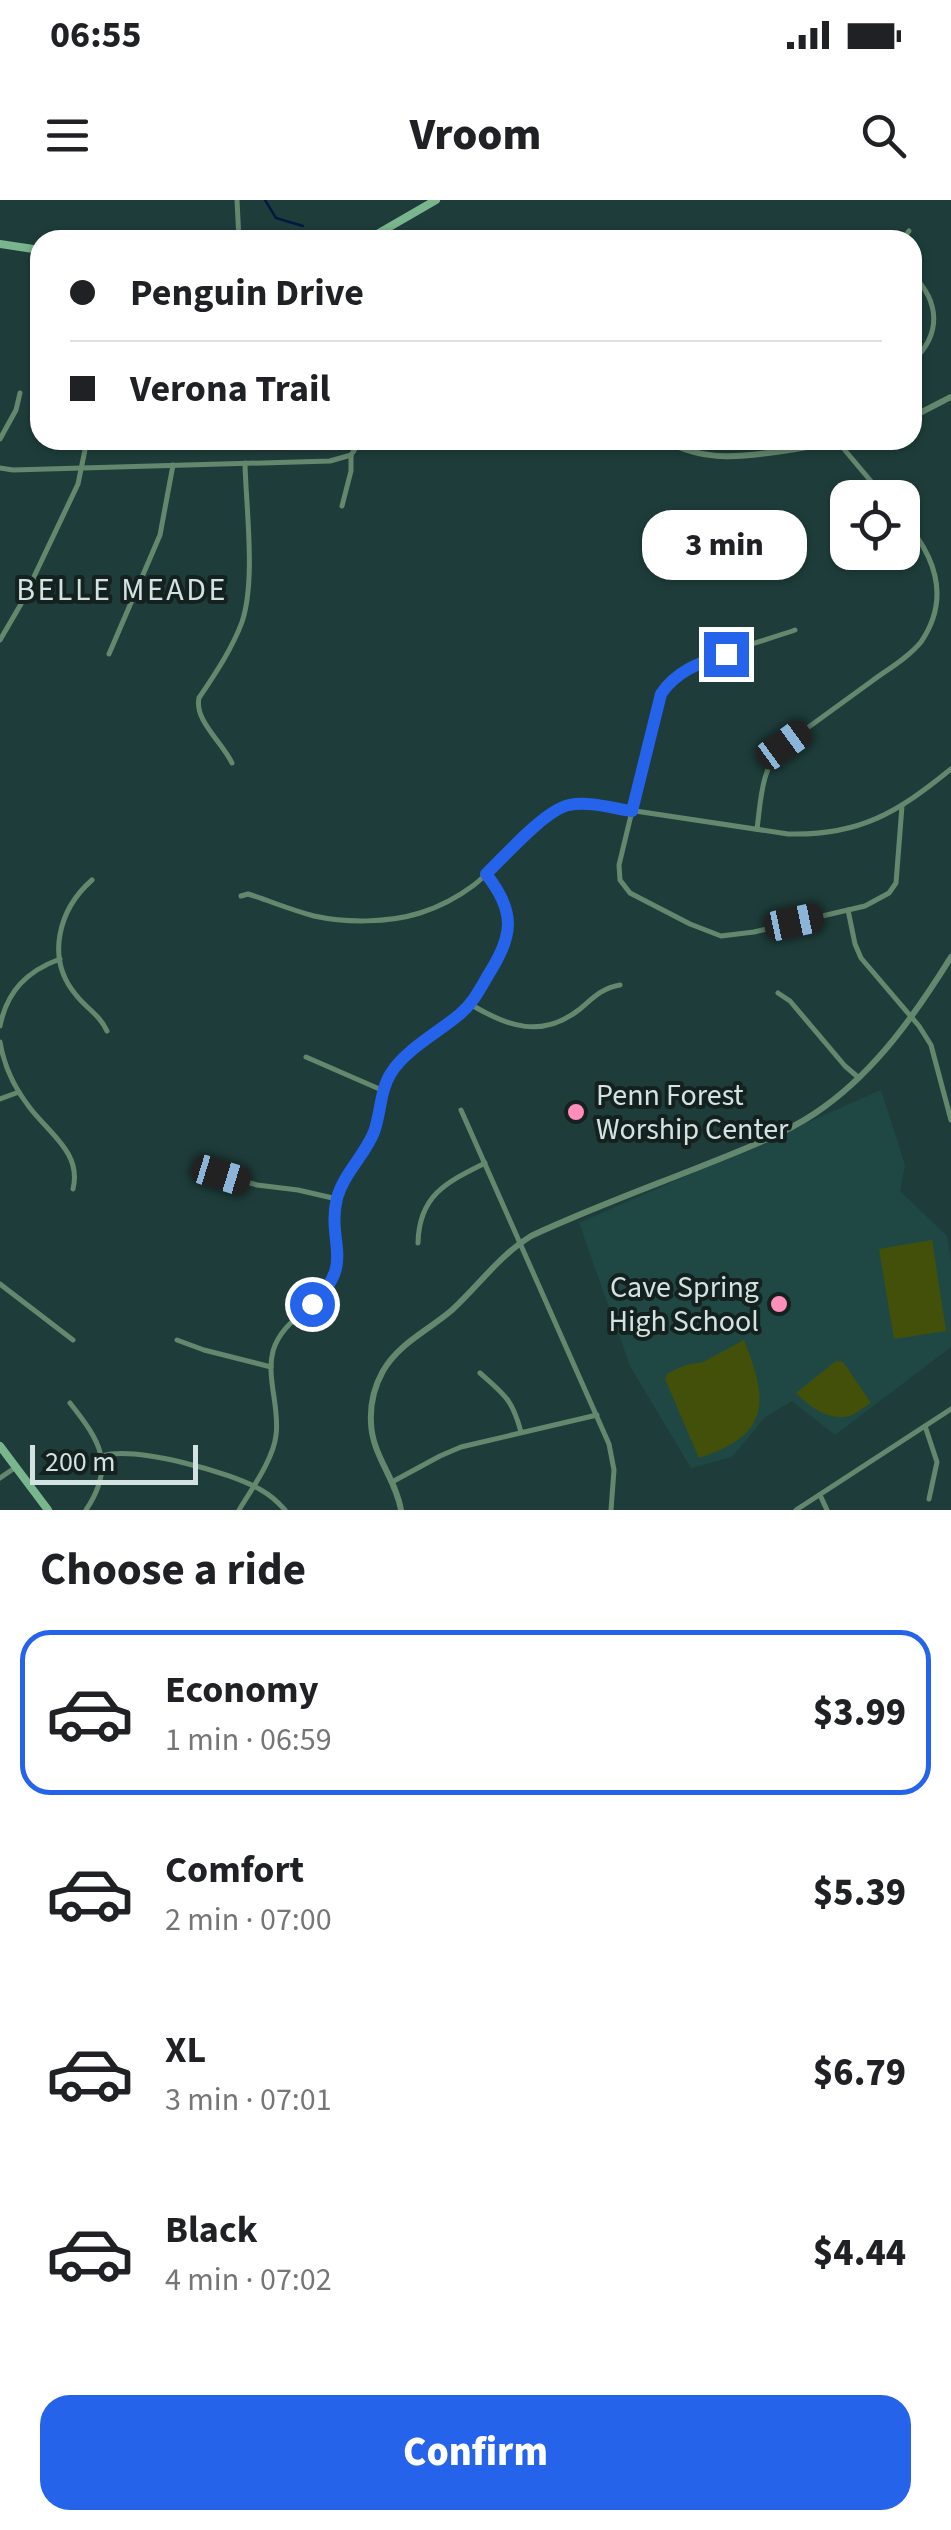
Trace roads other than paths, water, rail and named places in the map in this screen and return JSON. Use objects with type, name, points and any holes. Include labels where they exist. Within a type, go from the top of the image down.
[{"type":"main road","points":[[386,230],[430,202]]},
{"type":"main road","points":[[0,244],[30,248]]},
{"type":"main road","points":[[0,1446],[48,1510]]},
{"type":"street","points":[[237,200],[238,230]]},
{"type":"street","points":[[922,285],[934,314],[922,351]]},
{"type":"street","points":[[0,440],[20,393]]},
{"type":"street","points":[[922,412],[951,398]]},
{"type":"street","points":[[0,640],[69,504],[86,450]]},
{"type":"street","points":[[342,506],[355,450]]},
{"type":"street","points":[[690,450],[726,457],[786,450]]},
{"type":"street","points":[[849,450],[871,480]]},
{"type":"street","points":[[0,468],[330,461],[351,456]]},
{"type":"street","points":[[232,763],[197,708],[232,642],[246,604],[244,463]]},
{"type":"street","points":[[109,654],[160,535],[173,465]]},
{"type":"street","points":[[756,829],[765,776],[775,755],[911,652],[929,630],[939,603],[938,572],[920,538]]},
{"type":"street","points":[[794,630],[696,664],[671,680],[658,703],[619,865],[620,880],[626,890],[690,924],[728,936],[865,906],[889,893],[896,883],[902,806]]},
{"type":"street","points":[[241,896],[248,894],[329,918],[398,917],[436,908],[463,892],[548,815],[562,808],[589,804],[756,829],[804,834],[836,831],[866,823],[902,806],[951,769]]},
{"type":"street","points":[[239,1510],[276,1436],[274,1351],[293,1320],[321,1296],[334,1276],[339,1252],[337,1200],[372,1136],[389,1076],[398,1063],[470,1004],[502,953],[508,936],[506,908],[486,874]]},
{"type":"street","points":[[92,880],[72,902],[62,921],[58,939],[60,960],[71,989],[108,1031]]},
{"type":"street","points":[[848,910],[861,958],[931,1045],[951,1120]]},
{"type":"street","points":[[401,1510],[374,1442],[370,1420],[372,1398],[383,1370],[398,1352],[450,1312],[520,1242],[742,1149],[824,1107],[858,1078],[912,1018],[951,957]]},
{"type":"street","points":[[0,1026],[7,1002],[18,985],[35,970],[60,960]]},
{"type":"street","points":[[470,1004],[520,1026],[543,1028],[564,1020],[605,989],[620,985]]},
{"type":"street","points":[[778,993],[858,1078]]},
{"type":"street","points":[[0,1042],[4,1061],[19,1092],[68,1152],[74,1168],[72,1189]]},
{"type":"street","points":[[306,1058],[384,1091]]},
{"type":"street","points":[[0,1099],[19,1092]]},
{"type":"street","points":[[461,1110],[597,1415],[613,1459],[610,1510]]},
{"type":"street","points":[[418,1243],[422,1215],[432,1197],[451,1181],[486,1162]]},
{"type":"street","points":[[201,1169],[257,1185],[337,1200]]},
{"type":"street","points":[[0,1284],[73,1340]]},
{"type":"street","points":[[177,1340],[272,1367]]},
{"type":"street","points":[[480,1373],[508,1398],[521,1432]]},
{"type":"street","points":[[70,1403],[102,1456],[102,1478],[86,1510]]},
{"type":"street","points":[[796,1510],[951,1409]]},
{"type":"street","points":[[391,1482],[461,1447],[597,1415]]},
{"type":"street","points":[[925,1426],[937,1462],[929,1499]]},
{"type":"street","points":[[102,1456],[119,1452],[140,1454],[198,1467],[253,1485],[285,1510]]},
{"type":"street","points":[[0,1478],[16,1467]]},
{"type":"street","points":[[820,1494],[827,1510]]},
{"type":"waterway","points":[[265,200],[276,218],[303,226]]},
{"type":"place","name":"Penn Forest Worship Center","points":[[576,1112]]},
{"type":"place","name":"Cave Spring High School","points":[[779,1304]]},
{"type":"district","name":"BELLE MEADE","points":[[122,589]]}]
